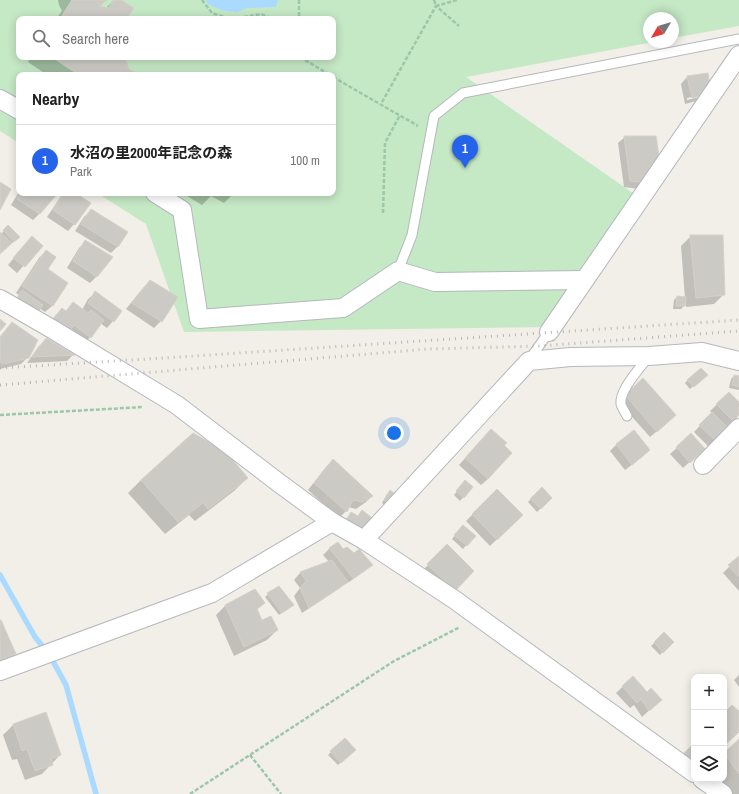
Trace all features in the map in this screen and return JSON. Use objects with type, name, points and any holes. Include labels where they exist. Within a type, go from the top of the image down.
[{"type":"street","points":[[549,332],[739,55]]},
{"type":"street","points":[[0,99],[16,108]]},
{"type":"street","points":[[161,196],[182,210],[199,320],[343,308],[398,271],[435,282],[584,280]]},
{"type":"street","points":[[0,298],[177,405],[332,522],[364,540],[455,600],[691,771]]},
{"type":"street","points":[[364,540],[529,361],[570,356],[649,356],[702,352],[739,361]]},
{"type":"street","points":[[703,466],[739,428]]},
{"type":"street","points":[[0,671],[212,593],[332,522]]},
{"type":"street","points":[[706,782],[723,794]]},
{"type":"lane","points":[[398,271],[412,235],[434,116],[463,93],[739,39]]},
{"type":"lane","points":[[529,361],[549,332]]},
{"type":"lane","points":[[627,416],[621,404],[623,393],[628,382],[649,356]]},
{"type":"path","points":[[202,0],[212,14],[220,16]]},
{"type":"path","points":[[299,0],[300,16]]},
{"type":"path","points":[[434,0],[436,6],[459,26]]},
{"type":"path","points":[[382,102],[436,6],[457,0]]},
{"type":"path","points":[[249,16],[261,14],[266,16]]},
{"type":"path","points":[[305,60],[325,72]]},
{"type":"path","points":[[336,79],[431,133]]},
{"type":"path","points":[[382,213],[385,143],[400,115]]},
{"type":"path","points":[[0,415],[146,406]]},
{"type":"path","points":[[190,794],[394,662],[479,617]]},
{"type":"path","points":[[250,755],[281,794]]},
{"type":"green space","points":[[0,0],[739,0],[739,26],[679,37],[679,12],[643,12],[643,44],[466,77],[640,198],[547,327],[184,332],[146,224],[102,196],[336,196],[336,72],[16,72],[16,141],[0,131]]},
{"type":"water","points":[[206,0],[278,0],[276,7],[247,8],[237,12],[221,10],[208,4]]},
{"type":"building","points":[[72,0],[107,0],[99,6],[109,8],[113,0],[121,0],[134,8],[129,16],[62,16]]},
{"type":"building","points":[[56,60],[126,60],[129,69],[134,72],[74,72]]},
{"type":"building","points":[[708,73],[711,93],[692,98],[687,76]]},
{"type":"building","points":[[624,136],[656,136],[661,169],[648,172],[646,183],[630,181]]},
{"type":"building","points":[[0,182],[11,189],[0,210]]},
{"type":"building","points":[[18,196],[55,196],[40,214],[17,199]]},
{"type":"building","points":[[62,196],[80,196],[91,203],[75,225],[53,210]]},
{"type":"building","points":[[91,209],[128,232],[118,247],[81,224]]},
{"type":"building","points":[[8,225],[20,237],[14,242],[3,230]]},
{"type":"building","points":[[0,232],[12,243],[0,254]]},
{"type":"building","points":[[690,235],[723,235],[725,295],[696,298]]},
{"type":"building","points":[[32,236],[43,246],[25,267],[13,258]]},
{"type":"building","points":[[85,240],[113,257],[97,277],[73,261]]},
{"type":"building","points":[[46,250],[56,257],[48,269],[68,283],[53,306],[22,286]]},
{"type":"building","points":[[150,280],[178,297],[162,322],[132,303]]},
{"type":"building","points":[[22,290],[43,305],[37,314],[15,302]]},
{"type":"building","points":[[95,291],[122,311],[114,322],[88,303]]},
{"type":"building","points":[[677,296],[686,297],[685,306],[676,306]]},
{"type":"building","points":[[73,302],[88,313],[91,310],[104,320],[91,338],[74,325],[69,332],[53,319],[62,308],[66,311]]},
{"type":"building","points":[[0,319],[6,324],[0,331]]},
{"type":"building","points":[[12,322],[38,340],[29,358],[3,364],[0,362],[0,337]]},
{"type":"building","points":[[46,338],[75,355],[32,357]]},
{"type":"building","points":[[701,368],[708,375],[694,387],[687,380]]},
{"type":"building","points":[[734,375],[739,376],[739,387],[732,385]]},
{"type":"building","points":[[643,378],[676,415],[657,432],[625,395]]},
{"type":"building","points":[[729,392],[739,402],[739,415],[733,421],[716,404]]},
{"type":"building","points":[[712,412],[729,429],[716,441],[699,425]]},
{"type":"building","points":[[491,429],[507,443],[504,445],[512,453],[488,479],[465,458]]},
{"type":"building","points":[[634,430],[650,450],[632,465],[616,444]]},
{"type":"building","points":[[193,433],[226,452],[248,478],[208,509],[203,503],[178,522],[141,480]]},
{"type":"building","points":[[691,433],[705,449],[690,463],[676,447]]},
{"type":"building","points":[[333,459],[373,496],[363,502],[353,500],[347,512],[314,483]]},
{"type":"building","points":[[465,480],[473,487],[464,498],[456,491]]},
{"type":"building","points":[[542,487],[552,498],[541,509],[530,499]]},
{"type":"building","points":[[497,489],[523,515],[497,540],[472,514]]},
{"type":"building","points":[[390,490],[399,497],[391,506],[384,500]]},
{"type":"building","points":[[362,510],[377,522],[365,534],[346,520],[351,512],[358,516]]},
{"type":"building","points":[[463,525],[476,536],[467,546],[454,535]]},
{"type":"building","points":[[338,542],[343,549],[347,547],[354,553],[359,549],[373,565],[353,578],[329,548]]},
{"type":"building","points":[[447,544],[474,571],[455,591],[427,564]]},
{"type":"building","points":[[739,556],[739,577],[728,565]]},
{"type":"building","points":[[332,560],[348,582],[309,608],[300,588],[306,581],[300,572]]},
{"type":"building","points":[[279,586],[294,605],[282,613],[267,593]]},
{"type":"building","points":[[255,589],[265,603],[257,609],[262,620],[271,616],[278,630],[244,647],[225,605]]},
{"type":"building","points":[[0,620],[16,654],[0,660]]},
{"type":"building","points":[[664,632],[674,642],[663,653],[654,642]]},
{"type":"building","points":[[633,676],[647,692],[651,688],[662,700],[649,711],[641,699],[637,703],[622,686]]},
{"type":"building","points":[[732,705],[739,711],[739,732],[727,743],[727,710]]},
{"type":"building","points":[[46,712],[61,755],[51,759],[53,765],[35,771],[27,749],[22,751],[13,724]]},
{"type":"building","points":[[345,738],[356,750],[341,763],[330,751]]},
{"type":"building","points":[[739,739],[739,774],[727,757],[727,750]]},
{"type":"building","points":[[691,746],[691,761],[683,754]]},
{"type":"waterway","points":[[0,575],[35,637],[49,654],[66,685],[96,794]]},
{"type":"railway","points":[[0,368],[739,320]]},
{"type":"railway","points":[[0,385],[427,349],[540,346],[739,331]]},
{"type":"place","name":"水沼の里2000年記念の森","points":[[465,168]]}]
